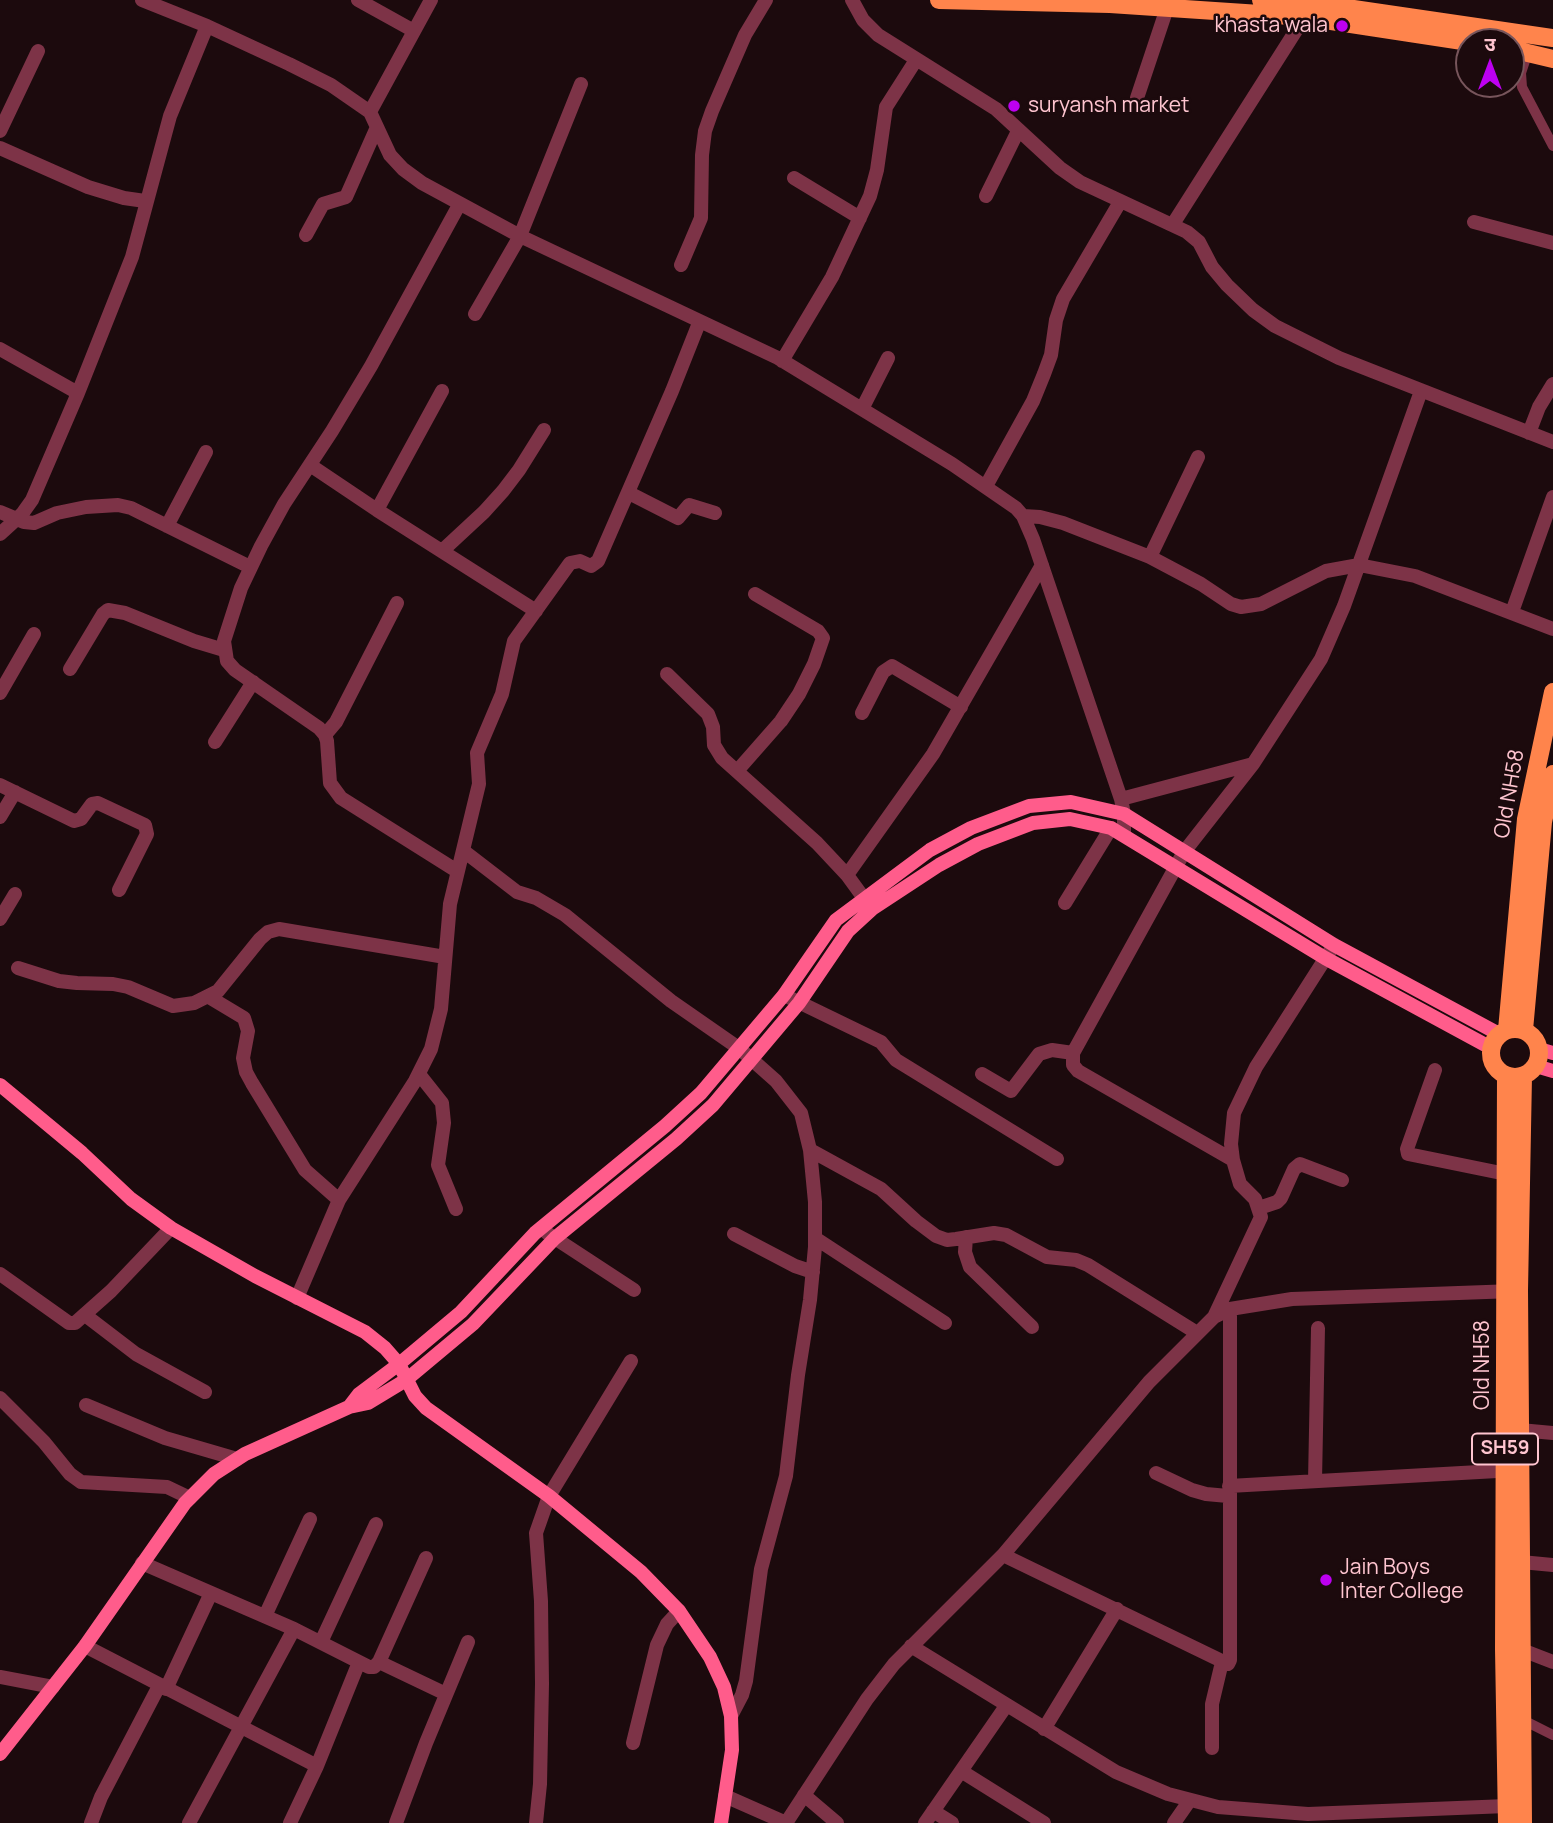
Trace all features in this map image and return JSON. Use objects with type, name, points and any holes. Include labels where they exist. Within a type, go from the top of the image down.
[{"type":"main road","points":[[939,0],[1167,8],[1311,7],[1455,39]]},
{"type":"main road","points":[[1261,0],[1553,38]]},
{"type":"main road","points":[[1525,52],[1553,59]]},
{"type":"main road","name":"Old NH58","points":[[1535,1065],[1493,1065],[1505,1035],[1541,822],[1553,692]]},
{"type":"main road","name":"Old NH58","points":[[1541,822],[1553,774]]},
{"type":"main road","points":[[0,1754],[85,1646],[190,1498],[214,1474],[237,1459],[349,1407],[368,1402],[406,1380],[473,1324],[555,1238],[676,1139],[713,1105],[799,1003],[868,904],[930,850],[971,828],[1029,806],[1071,802],[1123,806],[1184,852],[1330,952]]},
{"type":"main road","points":[[349,1407],[359,1394],[461,1312],[540,1229],[701,1093],[784,995],[835,920],[978,844],[1033,823],[1070,819],[1117,832],[1330,952],[1505,1035],[1536,1041],[1535,1065]]},
{"type":"main road","name":"Old NH58","points":[[1523,1823],[1521,1562],[1512,1470],[1520,1430],[1506,1174],[1535,1065]]},
{"type":"main road","name":"Old NH58","points":[[1507,1815],[1512,1291],[1535,1065]]},
{"type":"main road","points":[[0,1085],[82,1153],[131,1199],[171,1228],[297,1298],[365,1332],[399,1364],[415,1396],[426,1408],[549,1496],[641,1572],[679,1611],[710,1657],[724,1686],[731,1716],[732,1750],[721,1823]]},
{"type":"street","points":[[142,0],[164,4],[331,85],[370,111],[390,155],[402,169],[459,205],[782,361],[986,486],[1023,516],[1123,806],[1117,832],[1065,903]]},
{"type":"street","points":[[358,0],[414,31]]},
{"type":"street","points":[[370,111],[431,0]]},
{"type":"street","points":[[681,265],[701,218],[705,131],[741,44],[766,0]]},
{"type":"street","points":[[852,0],[863,20],[878,35],[983,100],[1060,168],[1080,182],[1172,224],[1199,242],[1212,267],[1227,285],[1253,310],[1275,326],[1339,358],[1553,442]]},
{"type":"street","points":[[1172,224],[1311,7]]},
{"type":"street","points":[[1137,98],[1167,8]]},
{"type":"street","points":[[0,534],[32,500],[40,486],[78,393],[132,257],[170,116],[207,26]]},
{"type":"street","points":[[0,131],[38,51]]},
{"type":"street","points":[[782,361],[821,298],[870,196],[877,170],[886,107],[916,60]]},
{"type":"street","points":[[475,314],[520,236],[581,84]]},
{"type":"street","points":[[306,235],[323,204],[346,197],[377,127]]},
{"type":"street","points":[[986,196],[1018,131]]},
{"type":"street","points":[[0,148],[88,187],[145,201]]},
{"type":"street","points":[[794,178],[860,218]]},
{"type":"street","points":[[986,486],[1033,401],[1051,355],[1056,320],[1063,299],[1120,202]]},
{"type":"street","points":[[457,871],[341,798],[330,783],[325,735],[319,728],[235,670],[227,661],[224,650],[227,628],[250,567],[284,504],[371,366],[459,205]]},
{"type":"street","points":[[1474,222],[1553,243]]},
{"type":"street","points":[[297,1298],[339,1200],[419,1074],[431,1049],[441,1009],[450,904],[480,784],[477,753],[502,694],[514,641],[570,563],[580,561],[591,566],[598,561],[699,323]]},
{"type":"street","points":[[0,349],[78,393]]},
{"type":"street","points":[[862,409],[888,358]]},
{"type":"street","points":[[1529,433],[1539,407],[1553,384]]},
{"type":"street","points":[[377,510],[442,391]]},
{"type":"street","points":[[1233,1160],[1078,1071],[1073,1065],[1073,1053],[1184,852],[1253,764],[1321,659],[1344,606],[1421,391]]},
{"type":"street","points":[[442,551],[503,491],[544,430]]},
{"type":"street","points":[[167,526],[206,452]]},
{"type":"street","points":[[1150,557],[1198,457]]},
{"type":"street","points":[[310,465],[536,611]]},
{"type":"street","points":[[629,493],[678,518],[689,505],[715,513]]},
{"type":"street","points":[[1512,612],[1553,497]]},
{"type":"street","points":[[0,512],[34,523],[57,513],[118,505],[131,508],[250,567]]},
{"type":"street","points":[[1023,516],[1063,523],[1150,557],[1201,584],[1231,604],[1241,607],[1261,604],[1326,570],[1359,565],[1415,576],[1553,628]]},
{"type":"street","points":[[847,875],[933,754],[1042,565]]},
{"type":"street","points":[[737,771],[780,721],[799,694],[823,638],[818,631],[755,594]]},
{"type":"street","points":[[325,735],[336,722],[397,603]]},
{"type":"street","points":[[70,668],[108,610],[125,613],[224,650]]},
{"type":"street","points":[[0,693],[34,634]]},
{"type":"street","points":[[862,713],[883,672],[892,666],[961,707]]},
{"type":"street","points":[[667,674],[708,715],[717,751],[817,843],[847,875],[868,904]]},
{"type":"street","points":[[215,742],[254,682]]},
{"type":"street","points":[[1123,806],[1253,764]]},
{"type":"street","points":[[0,785],[74,821],[80,819],[92,804],[98,803],[145,825],[146,834],[119,890]]},
{"type":"street","points":[[0,817],[15,792]]},
{"type":"street","points":[[465,852],[517,892],[536,898],[565,915],[671,1001],[740,1049],[791,1098],[801,1113],[810,1150],[815,1238],[813,1272],[786,1476],[761,1569],[746,1682],[731,1716]]},
{"type":"street","points":[[0,919],[15,894]]},
{"type":"street","points":[[18,968],[59,981],[128,987],[173,1006],[194,1003],[218,991],[260,939],[268,932],[279,929],[444,957]]},
{"type":"street","points":[[1214,1317],[1261,1216],[1255,1199],[1241,1184],[1233,1160],[1231,1144],[1234,1112],[1242,1092],[1291,1010],[1330,952]]},
{"type":"street","points":[[784,995],[881,1042],[896,1060],[1057,1159]]},
{"type":"street","points":[[209,997],[244,1018],[248,1031],[243,1058],[246,1072],[296,1158],[312,1178],[339,1200]]},
{"type":"street","points":[[982,1074],[1012,1091],[1039,1054],[1052,1050],[1073,1053]]},
{"type":"street","points":[[1435,1070],[1407,1149],[1408,1154],[1506,1174]]},
{"type":"street","points":[[419,1074],[442,1103],[444,1123],[438,1165],[456,1209]]},
{"type":"street","points":[[810,1150],[881,1189],[936,1236],[947,1240],[994,1233],[1006,1235],[1048,1257],[1076,1260],[1197,1333]]},
{"type":"street","points":[[1259,1208],[1282,1198],[1294,1169],[1300,1164],[1342,1180]]},
{"type":"street","points":[[0,1273],[69,1323],[75,1323],[111,1291],[171,1228]]},
{"type":"street","points":[[540,1229],[634,1290]]},
{"type":"street","points":[[734,1234],[795,1266],[813,1272]]},
{"type":"street","points":[[966,1237],[965,1252],[970,1267],[1032,1327]]},
{"type":"street","points":[[815,1238],[945,1323]]},
{"type":"street","points":[[725,1797],[786,1823],[867,1699],[894,1664],[1003,1555],[1149,1382],[1214,1317],[1230,1309],[1292,1299],[1512,1291]]},
{"type":"street","points":[[1003,1555],[1228,1664],[1230,1309]]},
{"type":"street","points":[[85,1315],[136,1354],[205,1392]]},
{"type":"street","points":[[1315,1481],[1318,1328]]},
{"type":"street","points":[[537,1823],[542,1684],[541,1601],[535,1542],[539,1522],[549,1496],[631,1361]]},
{"type":"street","points":[[0,1398],[44,1442],[70,1474],[81,1482],[167,1487],[190,1498]]},
{"type":"street","points":[[86,1405],[165,1438],[237,1459]]},
{"type":"street","points":[[1520,1430],[1553,1433]]},
{"type":"street","points":[[1156,1473],[1206,1494],[1315,1481],[1512,1470]]},
{"type":"street","points":[[265,1616],[310,1519]]},
{"type":"street","points":[[321,1642],[376,1524]]},
{"type":"street","points":[[142,1563],[294,1629],[371,1667],[379,1662],[426,1558]]},
{"type":"street","points":[[1521,1562],[1553,1565]]},
{"type":"street","points":[[91,1823],[111,1777],[163,1688],[211,1592]]},
{"type":"street","points":[[1044,1729],[1117,1609]]},
{"type":"street","points":[[633,1743],[657,1645],[667,1624],[679,1611]]},
{"type":"street","points":[[189,1823],[294,1629]]},
{"type":"street","points":[[396,1823],[468,1642]]},
{"type":"street","points":[[85,1646],[317,1766]]},
{"type":"street","points":[[911,1646],[1116,1772],[1168,1794],[1218,1807],[1308,1814],[1507,1815]]},
{"type":"street","points":[[1522,1650],[1553,1662]]},
{"type":"street","points":[[290,1823],[317,1766],[359,1662]]},
{"type":"street","points":[[379,1662],[446,1694]]},
{"type":"street","points":[[1212,1748],[1212,1704],[1222,1662]]},
{"type":"street","points":[[0,1677],[53,1687]]},
{"type":"street","points":[[952,1823],[929,1817],[1006,1706]]},
{"type":"street","points":[[961,1771],[1044,1823]]},
{"type":"street","points":[[804,1795],[837,1823]]},
{"type":"street","points":[[1174,1823],[1190,1800]]},
{"type":"lane","points":[[1525,93],[1553,146]]},
{"type":"lane","points":[[1522,1720],[1553,1735]]},
{"type":"place","name":"khasta wala","points":[[1342,26]]},
{"type":"place","name":"suryansh market","points":[[1014,106]]},
{"type":"place","name":"Jain Boys Inter College","points":[[1326,1580]]}]
